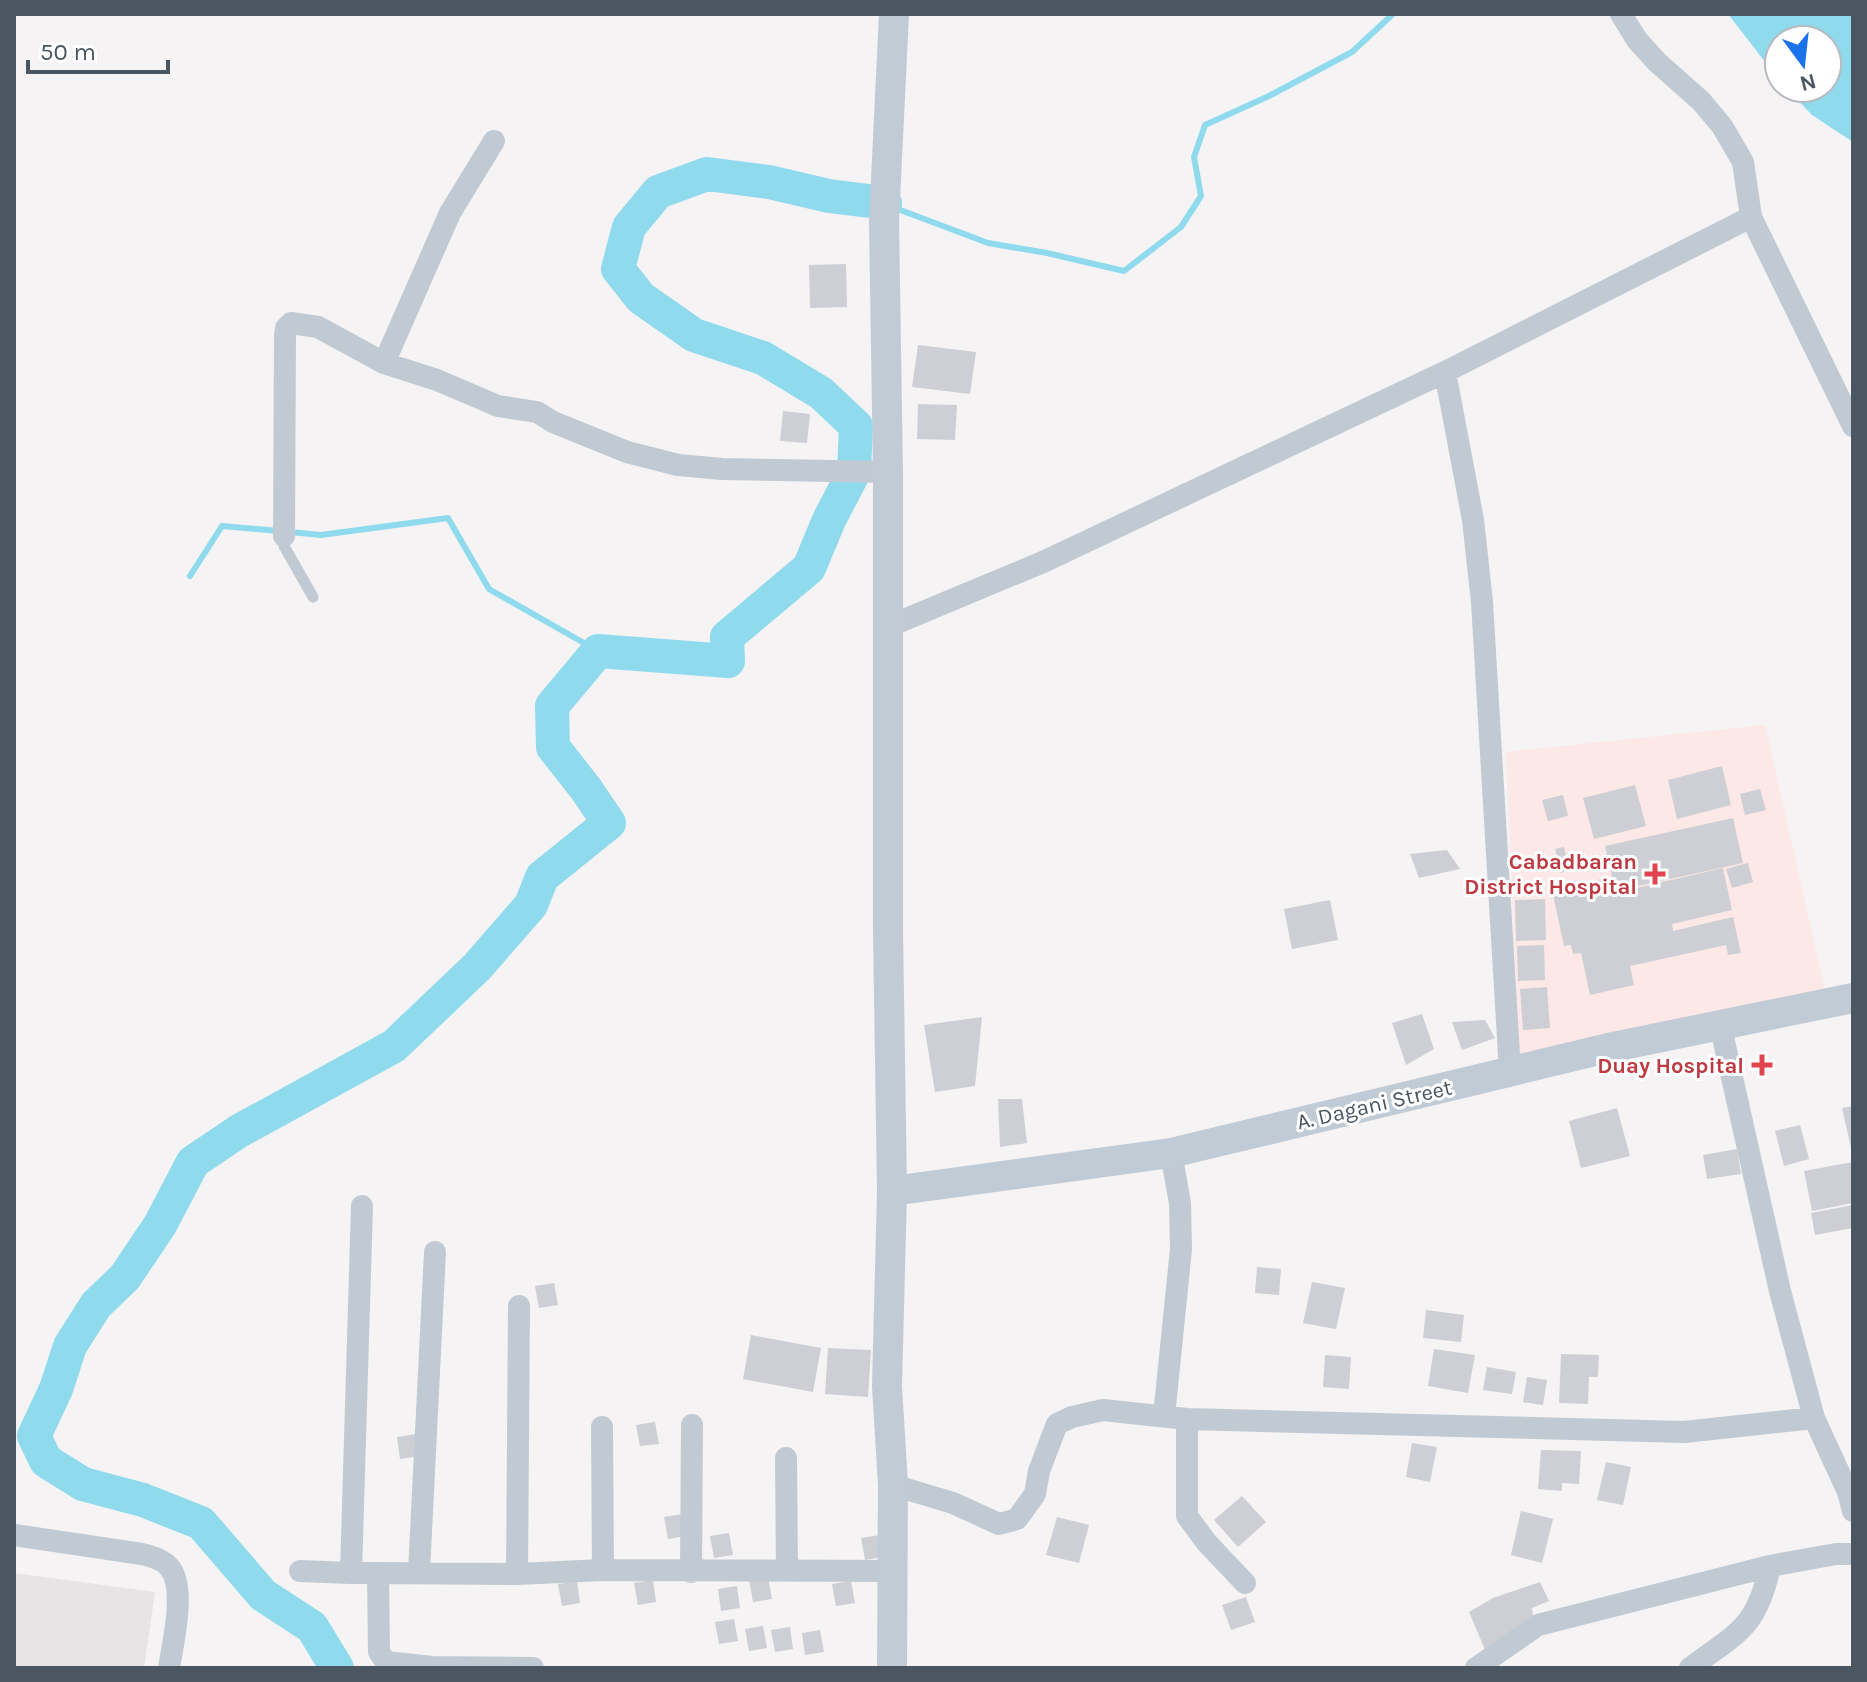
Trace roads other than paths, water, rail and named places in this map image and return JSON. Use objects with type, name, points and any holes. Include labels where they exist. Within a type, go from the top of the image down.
[{"type":"main road","points":[[892,1668],[893,1485],[887,1386],[892,1191],[887,627],[872,472],[894,14]]},
{"type":"main road","name":"A. Dagani Street","points":[[892,1191],[1171,1153],[1720,1024],[1853,998]]},
{"type":"street","points":[[1621,14],[1637,40],[1701,101],[1722,126],[1743,162],[1751,217],[1853,426]]},
{"type":"street","points":[[384,363],[450,213],[494,141]]},
{"type":"street","points":[[887,627],[1043,562],[1445,372],[1751,217]]},
{"type":"street","points":[[284,526],[285,335],[288,324],[297,323],[318,327],[384,363],[437,380],[498,406],[537,412],[553,422],[627,452],[678,465],[722,469],[872,472]]},
{"type":"street","points":[[1445,372],[1473,520],[1482,602],[1510,1072]]},
{"type":"street","points":[[1720,1024],[1780,1291],[1814,1418],[1848,1492],[1853,1511]]},
{"type":"street","points":[[1164,1416],[1181,1249],[1180,1203],[1171,1153]]},
{"type":"street","points":[[351,1573],[362,1206]]},
{"type":"street","points":[[419,1572],[435,1252]]},
{"type":"street","points":[[517,1574],[519,1306]]},
{"type":"street","points":[[893,1485],[953,1503],[999,1524],[1017,1519],[1035,1494],[1039,1471],[1057,1424],[1103,1410],[1187,1419],[1684,1432],[1814,1418]]},
{"type":"street","points":[[1187,1419],[1187,1516],[1207,1543],[1245,1583]]},
{"type":"street","points":[[691,1572],[692,1425]]},
{"type":"street","points":[[602,1427],[603,1570]]},
{"type":"street","points":[[786,1458],[787,1570]]},
{"type":"street","points":[[14,1535],[142,1554],[160,1559],[171,1568],[178,1589],[169,1668]]},
{"type":"street","points":[[1476,1668],[1538,1625],[1770,1566],[1836,1554],[1853,1554]]},
{"type":"street","points":[[1690,1668],[1746,1625],[1758,1610],[1770,1566]]},
{"type":"street","points":[[300,1571],[517,1574],[603,1570],[893,1571]]},
{"type":"street","points":[[378,1573],[379,1652],[386,1662],[432,1667],[533,1668]]},
{"type":"lane","points":[[284,526],[284,546],[313,597]]},
{"type":"water","points":[[1728,14],[1853,14],[1853,142],[1812,115],[1801,104],[1843,104],[1843,24],[1763,24],[1763,59]]},
{"type":"waterway","points":[[895,208],[988,243],[1124,271],[1181,227],[1201,196],[1194,157],[1205,125],[1269,96],[1352,52],[1393,14]]},
{"type":"waterway","points":[[337,1668],[312,1627],[263,1595],[201,1523],[143,1500],[83,1484],[46,1461],[34,1436],[56,1389],[70,1346],[96,1305],[125,1277],[160,1225],[193,1162],[239,1131],[394,1046],[477,967],[531,905],[542,877],[609,823],[553,747],[552,706],[598,651],[728,661],[727,637],[809,568],[854,472],[856,426],[821,393],[763,358],[694,335],[641,298],[618,269],[629,227],[658,192],[707,174],[885,203]]},
{"type":"waterway","points":[[290,532],[321,535],[448,518],[489,589],[598,651]]},
{"type":"waterway","points":[[190,576],[222,526],[279,531]]},
{"type":"place","name":"Cabadbaran District Hospital","points":[[1655,874]]},
{"type":"place","name":"Duay Hospital","points":[[1762,1065]]}]
